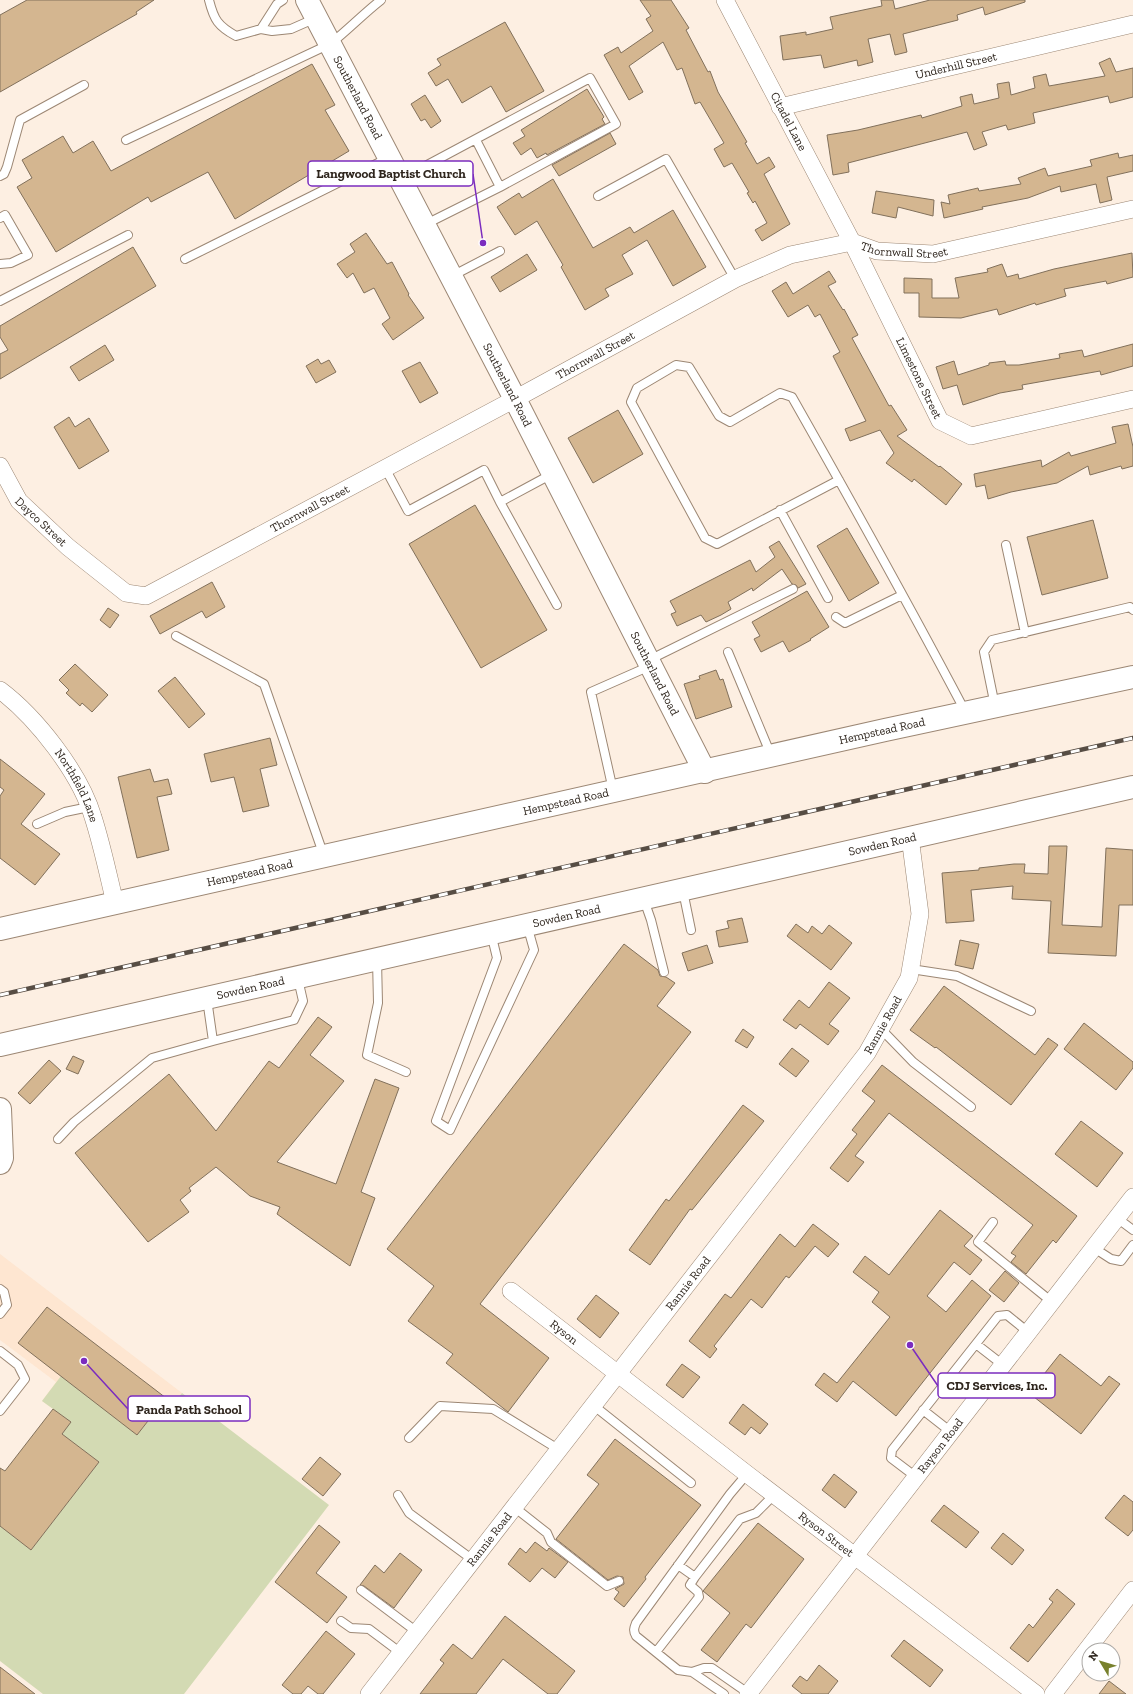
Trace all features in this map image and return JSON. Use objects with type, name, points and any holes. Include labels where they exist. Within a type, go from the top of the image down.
[{"type":"street","name":"Citadel Lane","points":[[725,0],[852,242]]},
{"type":"street","name":"Southerland Road","points":[[313,8],[330,44],[515,399],[705,772]]},
{"type":"street","name":"Underhill Street","points":[[780,107],[1133,24]]},
{"type":"street","name":"Thornwall Street","points":[[94,568],[126,593],[146,596],[515,399],[734,279],[790,255],[852,242],[877,251],[933,254],[1133,209]]},
{"type":"street","name":"Limestone Street","points":[[852,242],[940,421],[971,436],[1133,399]]},
{"type":"street","name":"Dayco Street","points":[[0,466],[19,501],[68,547],[94,568]]},
{"type":"street","name":"Hempstead Road","points":[[0,929],[771,756],[1133,677]]},
{"type":"street","name":"Northfield Lane","points":[[0,690],[36,724],[71,769],[92,815],[115,903]]},
{"type":"street","name":"Sowden Road","points":[[0,1045],[1133,787]]},
{"type":"street","name":"Rannie Road","points":[[369,1694],[592,1405],[867,1053],[909,978],[920,914],[910,837]]},
{"type":"street","points":[[0,1109],[2,1158],[0,1163]]},
{"type":"street","name":"Rayson Road","points":[[748,1694],[1133,1197]]},
{"type":"street","name":"Ryson","points":[[511,1291],[617,1374]]},
{"type":"street","name":"Ryson Street","points":[[617,1374],[1036,1694]]},
{"type":"street","points":[[1053,1694],[1133,1590]]},
{"type":"lane","points":[[209,0],[212,12],[222,28],[236,36],[261,29],[272,31],[291,28],[313,8]]},
{"type":"lane","points":[[261,29],[277,4],[283,0]]},
{"type":"lane","points":[[126,140],[330,44],[347,31],[364,13],[381,0]]},
{"type":"lane","points":[[401,180],[590,78],[616,124],[500,187],[425,225]]},
{"type":"lane","points":[[1,172],[20,120],[84,85]]},
{"type":"lane","points":[[476,140],[500,187]]},
{"type":"lane","points":[[185,259],[389,158]]},
{"type":"lane","points":[[598,196],[666,159],[734,279]]},
{"type":"lane","points":[[0,218],[5,215],[28,255],[11,263],[0,264]]},
{"type":"lane","points":[[0,302],[128,235]]},
{"type":"lane","points":[[451,276],[500,250]]},
{"type":"lane","points":[[839,480],[717,544],[705,538],[631,402],[637,388],[676,364],[689,367],[719,416],[730,422],[780,393],[792,397],[839,480],[966,713]]},
{"type":"lane","points":[[386,468],[408,511],[484,470],[557,605]]},
{"type":"lane","points":[[500,502],[553,474]]},
{"type":"lane","points":[[780,510],[828,598]]},
{"type":"lane","points":[[1006,545],[1025,632]]},
{"type":"lane","points":[[614,792],[591,692],[793,589]]},
{"type":"lane","points":[[836,617],[845,623],[902,595]]},
{"type":"lane","points":[[995,707],[984,652],[992,640],[1130,607],[1133,610]]},
{"type":"lane","points":[[176,636],[264,684],[324,856]]},
{"type":"lane","points":[[728,652],[771,756]]},
{"type":"lane","points":[[37,824],[64,812],[89,807]]},
{"type":"lane","points":[[682,889],[691,930]]},
{"type":"lane","points":[[642,898],[651,920],[664,972]]},
{"type":"lane","points":[[491,933],[497,958],[436,1121],[450,1130],[534,950],[527,925]]},
{"type":"lane","points":[[376,959],[378,1003],[367,1055],[406,1072]]},
{"type":"lane","points":[[910,969],[957,976],[1031,1010]]},
{"type":"lane","points":[[58,1139],[74,1122],[152,1058],[294,1020],[303,1001],[298,977]]},
{"type":"lane","points":[[206,998],[213,1041]]},
{"type":"lane","points":[[881,1029],[913,1062],[971,1107]]},
{"type":"lane","points":[[1117,1218],[1133,1230]]},
{"type":"lane","points":[[993,1222],[978,1242],[1052,1302]]},
{"type":"lane","points":[[1094,1248],[1110,1259],[1121,1261],[1133,1246]]},
{"type":"lane","points":[[0,1289],[4,1292],[7,1305],[0,1314]]},
{"type":"lane","points":[[916,1477],[891,1458],[892,1450],[998,1316],[1007,1315],[1028,1332]]},
{"type":"lane","points":[[976,1344],[1003,1365]]},
{"type":"lane","points":[[0,1351],[18,1365],[25,1379],[0,1412]]},
{"type":"lane","points":[[592,1405],[692,1483]]},
{"type":"lane","points":[[409,1438],[440,1406],[493,1409],[558,1449]]},
{"type":"lane","points":[[923,1410],[951,1432]]},
{"type":"lane","points":[[724,1694],[692,1672],[678,1670],[636,1636],[634,1628],[678,1565],[747,1474]]},
{"type":"lane","points":[[656,1652],[699,1597],[698,1592],[690,1585],[695,1577],[740,1519],[756,1514],[775,1494]]},
{"type":"lane","points":[[398,1495],[409,1513],[473,1560]]},
{"type":"lane","points":[[514,1507],[547,1533],[551,1542],[608,1586],[619,1581]]},
{"type":"lane","points":[[678,1565],[695,1577]]},
{"type":"lane","points":[[361,1590],[417,1632]]},
{"type":"lane","points":[[341,1621],[351,1628],[370,1629],[401,1653]]},
{"type":"lane","points":[[692,1672],[704,1668],[712,1668],[748,1694]]},
{"type":"shaded area","points":[[0,1254],[182,1393],[116,1476],[62,1434],[71,1422],[42,1401],[56,1382],[0,1340]]},
{"type":"green space","points":[[61,1376],[137,1435],[154,1414],[161,1419],[182,1393],[329,1505],[184,1694],[43,1694],[0,1661],[0,1526],[31,1550],[99,1462],[62,1434],[71,1422],[42,1401]]},
{"type":"building","points":[[27,0],[154,0],[136,12],[137,14],[0,92],[0,15]]},
{"type":"building","points":[[640,0],[671,0],[689,28],[686,30],[708,72],[710,71],[718,92],[747,142],[745,143],[757,164],[769,157],[775,167],[764,174],[790,224],[762,241],[755,230],[767,223],[755,201],[753,203],[747,193],[749,192],[732,163],[724,167],[714,149],[724,143],[700,102],[695,104],[682,68],[677,70],[663,42],[629,66],[643,92],[629,100],[604,55],[618,47],[621,53],[653,31],[646,19],[651,16]]},
{"type":"building","points":[[881,0],[893,0],[895,9],[930,0],[1025,0],[1025,2],[985,15],[983,7],[957,15],[958,20],[903,34],[907,52],[895,55],[890,34],[868,39],[873,62],[858,66],[857,60],[824,68],[821,55],[783,60],[780,36],[806,32],[806,35],[833,29],[830,17],[882,6]]},
{"type":"building","points":[[505,22],[544,91],[506,112],[491,86],[462,103],[448,79],[436,86],[428,73],[441,65],[437,59]]},
{"type":"building","points":[[1110,58],[1116,72],[1133,68],[1133,97],[1110,103],[1108,96],[1033,113],[1035,123],[1008,130],[1006,125],[982,132],[987,145],[974,150],[967,132],[848,163],[849,172],[833,175],[827,135],[858,130],[921,115],[922,118],[962,106],[960,97],[972,94],[974,104],[999,98],[997,84],[1009,82],[1011,95],[1035,88],[1033,77],[1046,74],[1049,86],[1105,76],[1099,63]]},
{"type":"building","points":[[312,64],[335,105],[325,110],[349,151],[235,219],[208,172],[151,202],[148,197],[56,252],[17,187],[32,178],[22,160],[63,136],[73,153],[93,141],[111,171]]},
{"type":"building","points":[[587,89],[604,117],[602,119],[605,124],[547,155],[546,153],[537,158],[531,148],[521,155],[513,143],[525,136],[521,130]]},
{"type":"building","points":[[425,95],[441,121],[431,128],[425,119],[421,121],[411,104]]},
{"type":"building","points":[[610,133],[616,144],[559,176],[552,165]]},
{"type":"building","points":[[1118,153],[1119,158],[1133,155],[1133,171],[1107,177],[1112,200],[1100,203],[1096,184],[1061,192],[1060,186],[1028,198],[982,207],[983,209],[944,218],[941,202],[950,204],[948,195],[978,188],[979,191],[1021,184],[1018,178],[1045,168],[1048,176],[1092,166],[1090,160]]},
{"type":"building","points":[[553,179],[593,248],[630,227],[634,233],[673,210],[706,267],[673,286],[647,240],[622,255],[633,274],[605,289],[609,296],[585,310],[561,267],[563,265],[537,221],[515,235],[497,207],[519,193],[522,198]]},
{"type":"building","points":[[876,191],[934,200],[933,216],[898,207],[896,218],[872,213]]},
{"type":"building","points":[[366,233],[387,264],[392,262],[409,294],[408,295],[424,318],[393,340],[382,324],[390,318],[374,288],[364,293],[353,273],[347,278],[337,264],[355,252],[350,244]]},
{"type":"building","points":[[133,247],[156,286],[0,379],[0,354],[8,350],[0,337],[0,326]]},
{"type":"building","points":[[1132,253],[1133,277],[1107,284],[1106,281],[1064,289],[1066,296],[1036,305],[1035,303],[999,315],[997,309],[961,318],[919,317],[919,293],[904,293],[904,278],[932,279],[932,298],[959,298],[955,278],[988,272],[987,269],[1002,264],[1007,277],[1018,274],[1019,279],[1054,269]]},
{"type":"building","points":[[527,254],[537,270],[500,292],[491,277]]},
{"type":"building","points":[[829,271],[836,282],[828,286],[843,310],[844,309],[858,335],[852,338],[889,406],[891,405],[907,430],[897,436],[939,467],[940,466],[962,484],[946,505],[914,479],[912,482],[886,463],[894,453],[880,430],[850,441],[845,429],[866,421],[833,356],[840,352],[820,314],[815,317],[808,305],[788,317],[772,291],[786,282],[793,294]]},
{"type":"building","points":[[1133,344],[1133,366],[1101,375],[1100,371],[1022,385],[1023,389],[1000,393],[963,405],[957,385],[943,389],[936,367],[954,361],[958,375],[989,365],[989,363],[1005,361],[1006,365],[1019,365],[1060,358],[1059,354],[1082,350],[1084,357]]},
{"type":"building","points":[[105,345],[114,360],[79,381],[70,367]]},
{"type":"building","points":[[318,359],[321,364],[329,360],[336,372],[316,383],[306,366]]},
{"type":"building","points":[[420,362],[438,393],[420,403],[402,371]]},
{"type":"building","points":[[618,410],[643,454],[593,483],[568,438]]},
{"type":"building","points":[[69,417],[75,427],[89,418],[109,451],[79,469],[54,427]]},
{"type":"building","points":[[1128,424],[1133,447],[1133,466],[1122,469],[1121,466],[1090,475],[1088,466],[1057,483],[1011,492],[988,499],[985,485],[976,487],[974,474],[1041,460],[1042,467],[1069,452],[1071,456],[1116,443],[1112,427]]},
{"type":"building","points":[[475,505],[547,630],[481,668],[409,544]]},
{"type":"building","points":[[1093,520],[1108,578],[1042,595],[1027,537]]},
{"type":"building","points":[[847,528],[879,583],[849,601],[817,546]]},
{"type":"building","points":[[779,541],[806,584],[798,588],[796,585],[792,584],[782,569],[753,591],[752,588],[728,602],[731,609],[721,615],[706,622],[701,615],[677,626],[671,614],[676,612],[670,601],[750,560],[756,572],[775,557],[769,547]]},
{"type":"building","points":[[212,582],[225,607],[206,618],[202,611],[160,634],[150,616]]},
{"type":"building","points":[[807,591],[829,627],[810,639],[811,640],[789,652],[783,641],[761,652],[754,639],[760,636],[752,622]]},
{"type":"building","points":[[108,608],[119,615],[110,628],[100,620]]},
{"type":"building","points":[[75,664],[108,695],[92,712],[82,703],[80,706],[66,693],[69,690],[59,680]]},
{"type":"building","points":[[716,670],[720,680],[723,679],[732,707],[696,719],[684,684],[700,679],[699,676]]},
{"type":"building","points":[[175,677],[205,714],[189,728],[158,691]]},
{"type":"building","points":[[270,738],[277,765],[260,769],[269,806],[243,812],[234,777],[211,782],[204,754]]},
{"type":"building","points":[[0,759],[45,794],[21,824],[60,854],[35,885],[0,858],[0,796],[4,790],[0,787]]},
{"type":"building","points":[[150,769],[154,782],[168,779],[172,794],[157,797],[169,850],[137,858],[118,777]]},
{"type":"building","points":[[1049,846],[1067,846],[1062,925],[1102,927],[1106,848],[1133,850],[1133,905],[1119,905],[1116,956],[1048,953],[1051,901],[1012,899],[1013,886],[971,890],[974,921],[946,923],[942,873],[1025,864],[1024,873],[1048,874]]},
{"type":"building","points":[[742,918],[748,942],[719,947],[716,931],[729,928],[727,921]]},
{"type":"building","points":[[796,924],[808,933],[812,926],[822,934],[829,925],[852,943],[831,970],[787,936]]},
{"type":"building","points":[[960,940],[979,944],[973,969],[955,965]]},
{"type":"building","points":[[624,944],[658,970],[660,976],[666,977],[675,983],[657,1006],[691,1032],[480,1304],[549,1358],[508,1412],[446,1363],[453,1354],[408,1321],[434,1286],[387,1249]]},
{"type":"building","points":[[707,945],[713,963],[688,971],[682,953]]},
{"type":"building","points":[[829,982],[850,998],[829,1024],[839,1031],[828,1045],[800,1024],[796,1029],[783,1020],[799,1000],[809,1008]]},
{"type":"building","points":[[944,986],[1035,1055],[1048,1038],[1058,1045],[1011,1105],[936,1047],[935,1048],[910,1030]]},
{"type":"building","points":[[318,1017],[332,1027],[310,1055],[344,1081],[277,1162],[336,1184],[375,1079],[399,1088],[361,1192],[375,1198],[350,1266],[277,1214],[280,1207],[250,1196],[216,1167],[189,1188],[191,1191],[180,1200],[189,1212],[148,1242],[75,1153],[169,1074],[216,1131],[269,1061],[279,1068]]},
{"type":"building","points":[[1084,1023],[1133,1062],[1133,1068],[1116,1090],[1064,1049]]},
{"type":"building","points":[[743,1029],[754,1037],[747,1048],[735,1041]]},
{"type":"building","points":[[792,1048],[809,1061],[796,1077],[779,1064]]},
{"type":"building","points":[[73,1056],[84,1061],[78,1074],[66,1069]]},
{"type":"building","points":[[49,1060],[61,1071],[30,1104],[18,1093]]},
{"type":"building","points":[[882,1065],[1077,1216],[1056,1243],[1053,1240],[1026,1274],[1011,1262],[1016,1256],[1011,1253],[1033,1225],[889,1113],[855,1156],[864,1162],[848,1182],[830,1168],[857,1134],[852,1130],[875,1101],[862,1091]]},
{"type":"building","points":[[743,1105],[764,1121],[692,1210],[690,1209],[650,1265],[629,1250],[666,1199],[669,1201]]},
{"type":"building","points":[[1081,1121],[1123,1153],[1097,1187],[1055,1154]]},
{"type":"building","points":[[940,1210],[973,1236],[964,1246],[982,1260],[970,1275],[954,1262],[927,1296],[946,1312],[972,1280],[991,1296],[896,1416],[853,1381],[837,1402],[815,1385],[824,1373],[837,1383],[890,1317],[872,1302],[879,1292],[853,1272],[865,1256],[889,1275]]},
{"type":"building","points":[[813,1224],[839,1244],[828,1257],[815,1246],[789,1278],[786,1276],[762,1308],[751,1299],[714,1346],[717,1349],[710,1358],[689,1341],[725,1294],[731,1298],[780,1234],[795,1247]]},
{"type":"building","points":[[1005,1271],[1019,1283],[1004,1302],[989,1290]]},
{"type":"building","points":[[596,1295],[619,1313],[600,1338],[577,1319]]},
{"type":"building","points":[[47,1307],[166,1398],[137,1435],[18,1343]]},
{"type":"building","points":[[1060,1354],[1101,1386],[1109,1376],[1120,1384],[1081,1434],[1029,1393]]},
{"type":"building","points":[[682,1364],[700,1377],[683,1398],[666,1385]]},
{"type":"building","points":[[743,1404],[768,1424],[760,1434],[751,1427],[745,1435],[729,1423]]},
{"type":"building","points":[[53,1409],[71,1422],[62,1434],[99,1462],[31,1550],[0,1526],[0,1468],[5,1471]]},
{"type":"building","points":[[615,1439],[701,1505],[645,1577],[646,1579],[624,1607],[614,1599],[619,1592],[615,1589],[624,1584],[623,1577],[617,1576],[608,1580],[556,1539],[599,1484],[587,1475]]},
{"type":"building","points":[[320,1457],[341,1474],[323,1496],[302,1479]]},
{"type":"building","points":[[834,1474],[857,1492],[845,1508],[822,1490]]},
{"type":"building","points":[[1124,1495],[1133,1502],[1133,1530],[1128,1536],[1105,1518]]},
{"type":"building","points":[[944,1505],[979,1532],[966,1548],[931,1521]]},
{"type":"building","points":[[758,1523],[804,1559],[751,1628],[746,1624],[717,1662],[701,1650],[730,1613],[703,1591]]},
{"type":"building","points":[[319,1525],[340,1542],[316,1573],[347,1597],[327,1623],[275,1582]]},
{"type":"building","points":[[1003,1533],[1024,1550],[1012,1565],[991,1548]]},
{"type":"building","points":[[535,1542],[547,1551],[549,1548],[568,1562],[555,1578],[542,1568],[530,1582],[508,1564],[520,1548],[526,1553]]},
{"type":"building","points":[[400,1553],[422,1570],[394,1608],[364,1586],[360,1585],[375,1565],[384,1573]]},
{"type":"building","points":[[1057,1589],[1075,1604],[1028,1662],[1010,1648],[1029,1624],[1033,1628],[1053,1602],[1049,1599]]},
{"type":"building","points":[[505,1616],[575,1671],[557,1694],[548,1694],[503,1659],[476,1694],[420,1694],[444,1663],[440,1660],[453,1644],[472,1659]]},
{"type":"building","points":[[326,1631],[355,1654],[323,1694],[318,1694],[308,1686],[301,1694],[293,1694],[282,1685]]},
{"type":"building","points":[[904,1640],[943,1670],[930,1687],[891,1656]]},
{"type":"building","points":[[819,1665],[838,1681],[828,1694],[802,1694],[792,1686],[800,1676],[807,1681]]},
{"type":"building","points":[[0,1667],[35,1694],[0,1694]]},
{"type":"building","points":[[1108,1682],[1110,1682],[1126,1694],[1099,1694]]},
{"type":"railway","points":[[0,995],[1133,738]]},
{"type":"place","name":"Langwood Baptist Church","points":[[483,243]]},
{"type":"place","name":"CDJ Services, Inc.","points":[[910,1345]]},
{"type":"place","name":"Panda Path School","points":[[84,1361]]}]
